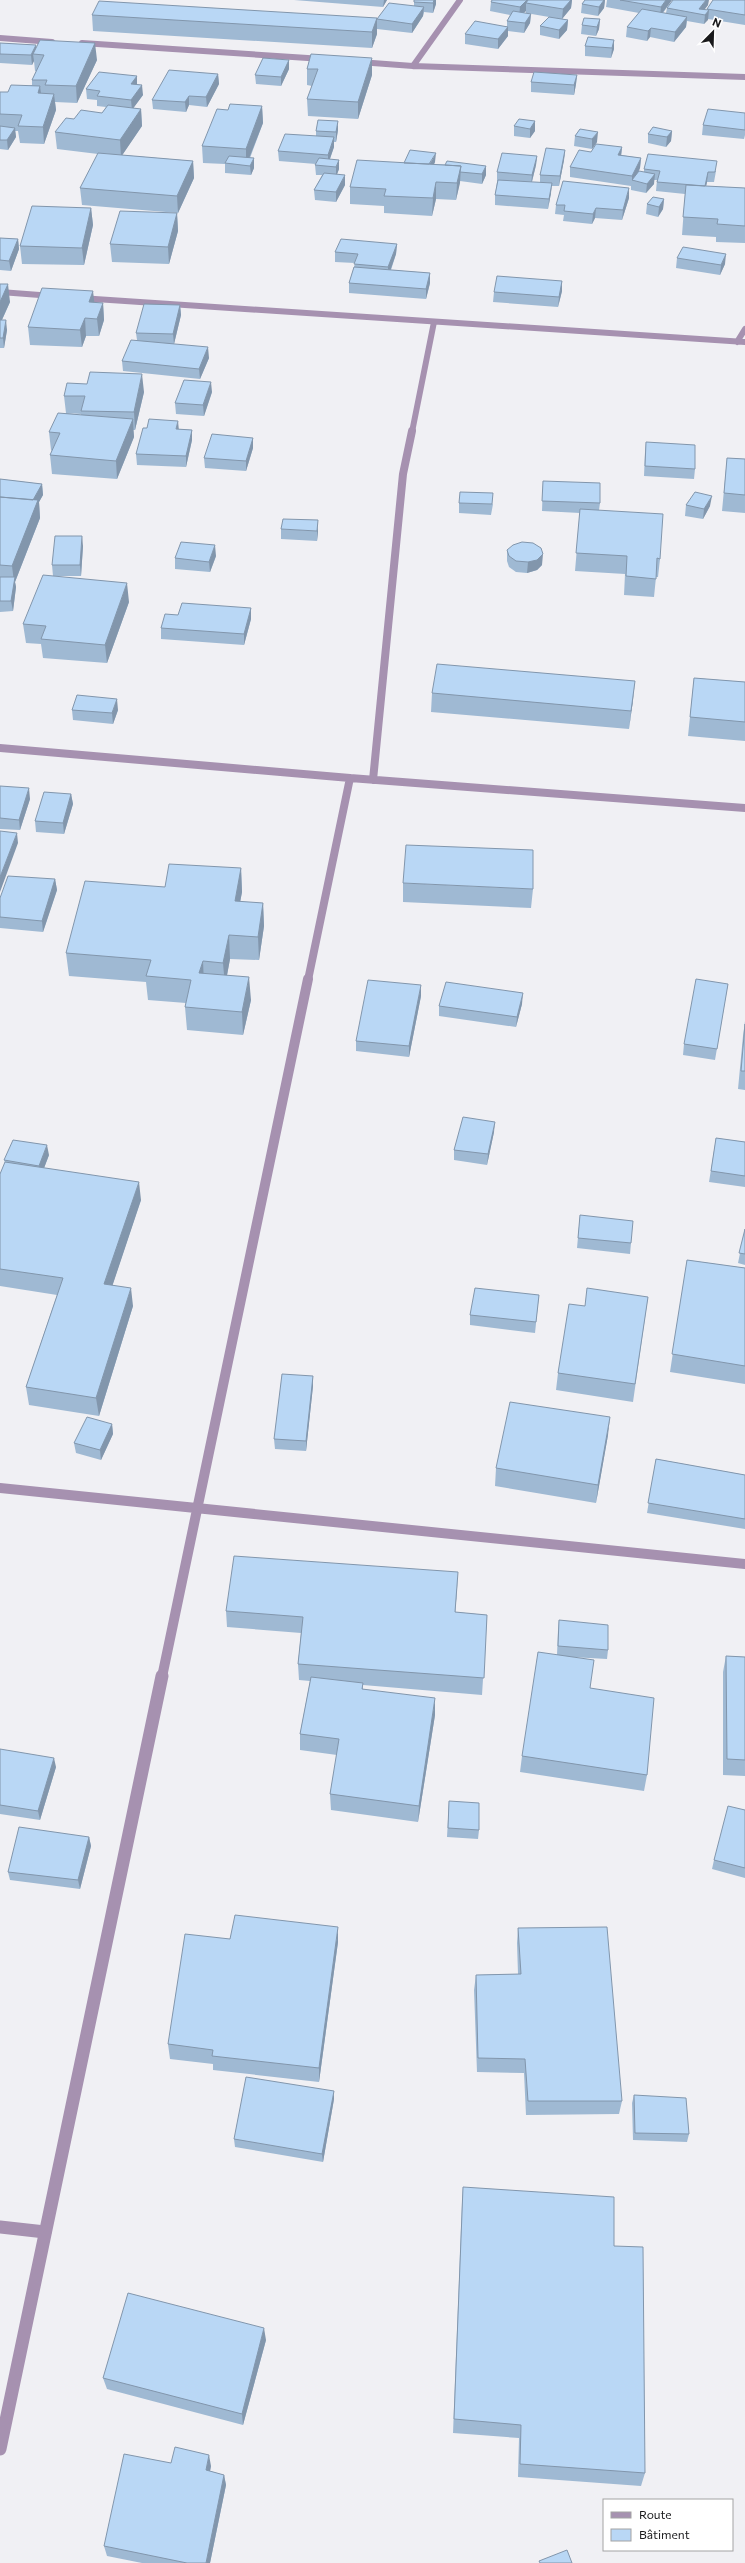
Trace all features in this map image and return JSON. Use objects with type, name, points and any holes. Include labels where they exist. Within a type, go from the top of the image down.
[{"type":"street","points":[[412,66],[460,0]]},
{"type":"street","points":[[0,38],[61,42]]},
{"type":"street","points":[[76,43],[331,60]]},
{"type":"street","points":[[353,61],[412,66],[745,76]]},
{"type":"street","points":[[0,292],[60,297]]},
{"type":"street","points":[[75,298],[745,342]]},
{"type":"street","points":[[373,780],[403,474],[434,322]]},
{"type":"street","points":[[737,342],[745,330]]},
{"type":"street","points":[[0,748],[373,780],[745,808]]},
{"type":"street","points":[[0,2449],[350,778]]},
{"type":"street","points":[[0,1488],[745,1564]]},
{"type":"street","points":[[0,2227],[45,2232]]},
{"type":"building","points":[[414,0],[434,0],[433,3],[414,2]]},
{"type":"building","points":[[492,0],[527,0],[520,7],[491,2]]},
{"type":"building","points":[[528,0],[571,0],[563,9],[526,3]]},
{"type":"building","points":[[585,0],[604,0],[599,7],[582,4]]},
{"type":"building","points":[[620,0],[666,0],[661,7]]},
{"type":"building","points":[[673,0],[706,0],[699,9],[709,10],[705,15],[667,8]]},
{"type":"building","points":[[713,0],[745,0],[745,15],[707,9]]},
{"type":"building","points":[[99,1],[377,18],[372,32],[92,15]]},
{"type":"building","points":[[389,3],[424,7],[412,24],[377,19]]},
{"type":"building","points":[[642,9],[687,17],[675,32],[651,28],[648,31],[627,27]]},
{"type":"building","points":[[513,11],[531,14],[525,23],[507,21]]},
{"type":"building","points":[[549,17],[568,20],[559,30],[540,26]]},
{"type":"building","points":[[584,18],[600,19],[597,27],[582,25]]},
{"type":"building","points":[[475,21],[508,27],[498,39],[465,34]]},
{"type":"building","points":[[588,37],[614,40],[612,48],[585,46]]},
{"type":"building","points":[[40,40],[95,43],[76,86],[45,85],[47,80],[32,80],[44,55],[33,54]]},
{"type":"building","points":[[0,43],[36,45],[31,55],[0,54]]},
{"type":"building","points":[[311,54],[372,58],[358,102],[307,99],[318,69],[307,69]]},
{"type":"building","points":[[263,58],[289,60],[281,77],[255,75]]},
{"type":"building","points":[[169,70],[218,74],[206,97],[189,96],[185,102],[152,100]]},
{"type":"building","points":[[99,72],[137,76],[131,84],[142,85],[131,100],[97,96],[100,91],[86,89]]},
{"type":"building","points":[[534,72],[577,75],[574,85],[531,82]]},
{"type":"building","points":[[11,85],[40,86],[38,93],[54,94],[43,127],[18,126],[22,115],[0,114],[0,92],[8,92]]},
{"type":"building","points":[[230,104],[262,106],[246,149],[202,146],[217,109],[228,110]]},
{"type":"building","points":[[108,105],[141,109],[120,140],[55,132],[66,118],[74,119],[81,110],[102,113]]},
{"type":"building","points":[[708,109],[745,113],[745,130],[703,125]]},
{"type":"building","points":[[519,119],[535,121],[530,129],[514,126]]},
{"type":"building","points":[[318,120],[338,121],[336,132],[316,131]]},
{"type":"building","points":[[0,126],[15,128],[7,140],[0,140]]},
{"type":"building","points":[[653,127],[672,131],[667,137],[648,134]]},
{"type":"building","points":[[580,129],[598,132],[592,139],[575,136]]},
{"type":"building","points":[[285,134],[334,137],[328,155],[278,151]]},
{"type":"building","points":[[596,144],[622,147],[618,155],[641,158],[632,176],[570,167],[579,150],[591,152]]},
{"type":"building","points":[[546,148],[565,150],[560,176],[540,175]]},
{"type":"building","points":[[410,150],[436,153],[429,164],[404,163]]},
{"type":"building","points":[[98,153],[193,161],[177,196],[80,188]]},
{"type":"building","points":[[502,153],[537,156],[532,175],[497,172]]},
{"type":"building","points":[[648,154],[717,161],[715,172],[708,172],[705,186],[657,182],[660,171],[644,169]]},
{"type":"building","points":[[229,156],[254,158],[250,166],[225,163]]},
{"type":"building","points":[[319,158],[339,160],[336,167],[315,165]]},
{"type":"building","points":[[357,160],[461,166],[457,183],[436,182],[433,198],[384,196],[386,189],[350,187]]},
{"type":"building","points":[[447,161],[486,166],[482,174],[460,172],[461,166],[445,165]]},
{"type":"building","points":[[639,171],[655,174],[647,184],[632,180]]},
{"type":"building","points":[[324,173],[345,175],[336,192],[314,190]]},
{"type":"building","points":[[498,180],[552,183],[549,199],[495,195]]},
{"type":"building","points":[[563,181],[629,188],[623,210],[596,208],[593,214],[564,211],[565,205],[556,205]]},
{"type":"building","points":[[686,185],[745,188],[745,226],[717,224],[718,219],[683,217]]},
{"type":"building","points":[[653,197],[664,199],[659,207],[647,204]]},
{"type":"building","points":[[32,206],[91,208],[82,248],[20,246]]},
{"type":"building","points":[[120,211],[177,213],[168,247],[110,244]]},
{"type":"building","points":[[0,238],[18,239],[9,261],[0,260]]},
{"type":"building","points":[[341,239],[397,244],[388,267],[354,264],[358,254],[335,252]]},
{"type":"building","points":[[683,247],[726,254],[721,265],[677,258]]},
{"type":"building","points":[[354,267],[430,273],[426,289],[349,283]]},
{"type":"building","points":[[497,276],[562,281],[559,297],[494,292]]},
{"type":"building","points":[[0,284],[8,284],[0,302]]},
{"type":"building","points":[[42,288],[93,291],[89,302],[103,303],[97,319],[85,318],[80,330],[28,327]]},
{"type":"building","points":[[144,304],[180,305],[173,334],[136,333]]},
{"type":"building","points":[[0,320],[6,320],[3,338],[0,338]]},
{"type":"building","points":[[131,340],[208,347],[199,369],[122,361]]},
{"type":"building","points":[[90,372],[142,374],[134,412],[81,411],[85,396],[64,396],[67,383],[87,384]]},
{"type":"building","points":[[184,380],[211,382],[203,405],[175,403]]},
{"type":"building","points":[[58,413],[133,419],[116,461],[50,455],[60,433],[49,432]]},
{"type":"building","points":[[149,419],[178,421],[176,429],[192,430],[186,456],[136,454],[143,428],[147,428]]},
{"type":"building","points":[[212,434],[253,438],[246,461],[204,458]]},
{"type":"building","points":[[646,442],[695,445],[695,469],[645,466]]},
{"type":"building","points":[[727,458],[745,459],[745,495],[724,493]]},
{"type":"building","points":[[0,479],[42,484],[33,500],[0,497]]},
{"type":"building","points":[[543,481],[600,483],[600,503],[542,501]]},
{"type":"building","points":[[460,492],[493,493],[492,504],[459,503]]},
{"type":"building","points":[[695,492],[712,496],[704,509],[686,505]]},
{"type":"building","points":[[0,497],[38,500],[12,566],[0,565]]},
{"type":"building","points":[[580,509],[663,514],[660,559],[657,558],[656,579],[626,576],[627,556],[576,553]]},
{"type":"building","points":[[283,519],[318,520],[317,531],[281,529]]},
{"type":"building","points":[[55,536],[82,536],[80,565],[52,565]]},
{"type":"building","points":[[181,542],[215,545],[209,562],[175,558]]},
{"type":"building","points":[[522,542],[533,543],[541,548],[543,554],[537,560],[528,562],[516,561],[509,556],[507,550],[513,545]]},
{"type":"building","points":[[43,575],[127,583],[105,645],[41,639],[46,626],[23,624]]},
{"type":"building","points":[[0,577],[15,577],[11,601],[0,601]]},
{"type":"building","points":[[182,603],[251,608],[244,634],[161,628],[165,614],[178,615]]},
{"type":"building","points":[[437,664],[635,681],[631,711],[432,693]]},
{"type":"building","points":[[694,678],[745,682],[745,722],[690,717]]},
{"type":"building","points":[[77,695],[117,699],[112,713],[72,710]]},
{"type":"building","points":[[0,786],[29,788],[19,820],[0,818]]},
{"type":"building","points":[[44,792],[71,794],[63,823],[35,821]]},
{"type":"building","points":[[0,831],[17,833],[0,877]]},
{"type":"building","points":[[406,845],[533,850],[533,889],[403,883]]},
{"type":"building","points":[[169,864],[241,868],[235,901],[263,903],[258,937],[229,935],[223,963],[203,961],[199,973],[249,977],[242,1012],[185,1007],[191,980],[146,976],[151,960],[66,953],[85,881],[165,887]]},
{"type":"building","points":[[8,876],[55,879],[42,921],[0,917],[0,898]]},
{"type":"building","points":[[696,979],[728,984],[717,1049],[684,1044]]},
{"type":"building","points":[[368,980],[421,985],[409,1046],[356,1041]]},
{"type":"building","points":[[446,982],[523,993],[517,1017],[439,1006]]},
{"type":"building","points":[[745,1024],[745,1071],[741,1071]]},
{"type":"building","points":[[463,1117],[495,1122],[488,1154],[454,1150]]},
{"type":"building","points":[[716,1138],[745,1142],[745,1176],[711,1171]]},
{"type":"building","points":[[13,1140],[47,1145],[39,1166],[4,1160]]},
{"type":"building","points":[[5,1162],[139,1182],[104,1284],[131,1288],[96,1398],[26,1387],[63,1278],[0,1269],[0,1174]]},
{"type":"building","points":[[580,1215],[633,1221],[631,1243],[578,1238]]},
{"type":"building","points":[[745,1229],[745,1254],[739,1253]]},
{"type":"building","points":[[687,1260],[745,1268],[745,1366],[672,1354]]},
{"type":"building","points":[[475,1288],[539,1295],[536,1322],[470,1315]]},
{"type":"building","points":[[587,1288],[648,1297],[635,1384],[558,1373],[569,1304],[585,1306]]},
{"type":"building","points":[[282,1374],[313,1376],[306,1441],[274,1439]]},
{"type":"building","points":[[510,1402],[610,1417],[598,1485],[496,1468]]},
{"type":"building","points":[[87,1417],[112,1424],[100,1450],[74,1443]]},
{"type":"building","points":[[656,1459],[745,1475],[745,1519],[648,1503]]},
{"type":"building","points":[[234,1556],[458,1572],[455,1612],[487,1615],[484,1678],[298,1664],[303,1617],[226,1611]]},
{"type":"building","points":[[559,1620],[608,1625],[608,1650],[558,1646]]},
{"type":"building","points":[[538,1652],[594,1660],[590,1688],[654,1698],[647,1775],[522,1756]]},
{"type":"building","points":[[726,1656],[745,1657],[745,1760],[727,1759]]},
{"type":"building","points":[[311,1677],[363,1683],[362,1689],[435,1698],[419,1806],[330,1794],[339,1739],[300,1734]]},
{"type":"building","points":[[0,1749],[54,1758],[38,1811],[0,1805]]},
{"type":"building","points":[[449,1801],[479,1803],[479,1830],[448,1828]]},
{"type":"building","points":[[728,1806],[745,1810],[745,1868],[714,1860]]},
{"type":"building","points":[[19,1827],[89,1837],[78,1880],[8,1872]]},
{"type":"building","points":[[235,1915],[338,1927],[319,2068],[212,2056],[213,2050],[168,2044],[185,1934],[230,1939]]},
{"type":"building","points":[[607,1927],[622,2101],[528,2101],[525,2059],[478,2058],[476,1975],[521,1974],[518,1928]]},
{"type":"building","points":[[246,2077],[334,2091],[322,2154],[234,2139]]},
{"type":"building","points":[[634,2095],[686,2098],[689,2134],[635,2133]]},
{"type":"building","points":[[463,2187],[614,2197],[614,2246],[643,2247],[645,2473],[520,2464],[521,2425],[454,2419]]},
{"type":"building","points":[[128,2293],[264,2328],[242,2414],[103,2378]]},
{"type":"building","points":[[175,2447],[209,2455],[206,2470],[224,2475],[206,2563],[187,2563],[104,2546],[124,2454],[171,2463]]},
{"type":"building","points":[[567,2550],[572,2563],[540,2563],[539,2561]]}]
